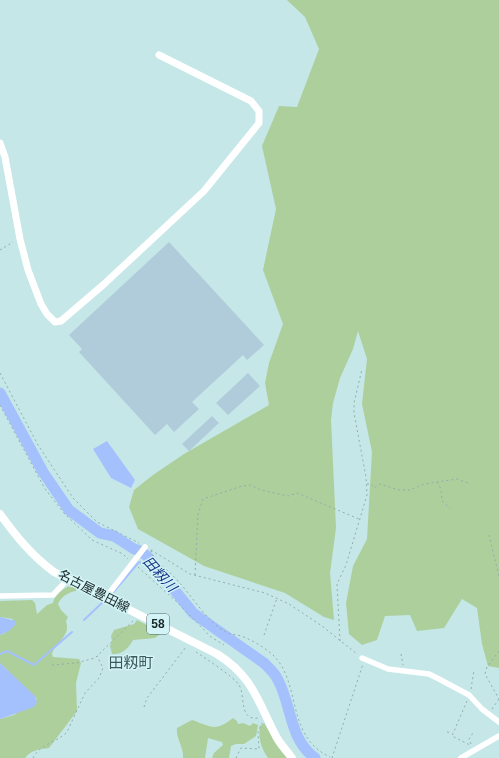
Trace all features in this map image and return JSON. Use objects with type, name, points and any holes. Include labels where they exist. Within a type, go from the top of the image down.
[{"type":"main road","name":"名古屋豊田線","points":[[0,514],[21,542],[38,560],[68,579],[139,614],[189,643],[217,654],[236,667],[246,678],[268,717],[278,739],[292,758]]},
{"type":"street","points":[[0,143],[5,157],[20,239],[28,270],[41,304],[50,318],[55,322],[61,321],[103,285],[204,191],[259,123],[259,111],[251,101],[159,54]]},
{"type":"street","points":[[107,598],[143,548]]},
{"type":"street","points":[[0,596],[53,596],[68,579]]},
{"type":"street","points":[[362,658],[388,669],[429,674],[469,695],[499,722]]},
{"type":"street","points":[[461,758],[499,736]]},
{"type":"path","points":[[0,250],[12,242],[20,239]]},
{"type":"path","points":[[340,642],[337,584],[346,565],[367,495],[354,413],[354,403],[362,369]]},
{"type":"path","points":[[0,373],[38,446],[73,498],[97,522],[143,548]]},
{"type":"path","points":[[0,405],[45,489],[64,513],[92,540],[123,554],[134,562]]},
{"type":"path","points":[[366,484],[371,484],[374,488],[380,484],[400,490],[410,490],[437,482],[457,479],[468,483]]},
{"type":"path","points":[[437,482],[441,489],[442,501],[450,508]]},
{"type":"path","points":[[195,576],[198,514],[201,503],[206,498],[242,486],[250,485],[262,490],[288,496],[297,493],[360,520]]},
{"type":"path","points":[[489,535],[499,576]]},
{"type":"path","points":[[151,550],[195,576],[265,593],[277,598],[289,604],[322,626],[340,642],[362,658],[363,665],[331,758],[316,749],[307,739],[284,672],[274,656],[266,649],[241,636],[222,630],[176,578],[154,557],[151,550]]},
{"type":"path","points":[[138,567],[178,603],[211,637],[224,645]]},
{"type":"path","points":[[264,635],[277,598]]},
{"type":"path","points":[[52,665],[76,663],[97,656],[139,614]]},
{"type":"path","points":[[144,708],[147,698],[189,643],[234,679],[240,686],[241,700],[247,715],[256,719],[268,717]]},
{"type":"path","points":[[490,715],[494,705],[499,699],[485,674],[487,667],[499,651]]},
{"type":"path","points":[[401,654],[404,671]]},
{"type":"path","points":[[33,758],[40,748],[63,736],[66,732],[85,693],[98,678],[103,668],[97,656]]},
{"type":"path","points":[[452,733],[469,695],[474,670]]},
{"type":"path","points":[[236,758],[241,748],[259,748],[259,727],[268,717]]},
{"type":"path","points":[[447,732],[452,733]]},
{"type":"path","points":[[452,733],[454,738],[473,746],[469,739],[473,733]]},
{"type":"green space","points":[[287,0],[499,0],[499,668],[488,666],[482,644],[477,608],[462,599],[444,628],[417,631],[410,615],[385,616],[377,640],[362,645],[349,634],[346,603],[353,566],[367,539],[372,452],[362,404],[367,359],[358,331],[353,349],[340,378],[333,403],[331,420],[336,528],[330,573],[334,620],[324,617],[285,593],[204,566],[138,529],[129,507],[134,490],[153,475],[184,454],[269,405],[265,383],[269,363],[283,324],[263,270],[276,209],[262,146],[279,106],[297,107],[319,49],[305,17]]},
{"type":"green space","points":[[72,585],[77,589],[76,591],[65,595],[58,604],[61,610],[68,617],[66,621],[67,626],[65,635],[52,654],[53,657],[79,659],[81,663],[76,683],[77,711],[49,748],[39,749],[27,755],[25,758],[0,758],[0,719],[14,715],[37,699],[0,663],[0,635],[5,633],[13,619],[0,617],[0,601],[32,600],[35,603],[37,614],[47,605],[53,603],[55,597],[60,592]]},
{"type":"green space","points":[[137,620],[162,633],[155,638],[133,640],[125,650],[112,654],[110,646],[112,641],[111,636],[114,630],[134,624]]},
{"type":"green space","points":[[233,718],[238,724],[243,723],[250,726],[253,723],[258,725],[256,736],[244,744],[236,744],[231,746],[229,758],[212,758],[214,753],[223,745],[222,742],[208,738],[205,758],[183,758],[177,728],[192,720],[217,727]]},
{"type":"green space","points":[[264,723],[278,747],[287,758],[268,758],[262,747],[260,739],[260,726]]},
{"type":"water","points":[[107,441],[135,480],[131,488],[111,478],[93,449]]},
{"type":"water","points":[[0,617],[16,621],[16,624],[9,631],[0,635]]},
{"type":"water","points":[[0,663],[35,696],[37,702],[34,707],[0,719]]},
{"type":"building","points":[[169,242],[264,345],[247,360],[243,355],[192,402],[199,409],[174,432],[167,424],[155,435],[79,352],[82,349],[69,335]]},
{"type":"building","points":[[248,373],[260,386],[228,415],[216,403]]},
{"type":"building","points":[[212,416],[219,423],[189,451],[182,444]]},
{"type":"waterway","name":"田籾川","points":[[0,393],[43,472],[69,510],[100,533],[114,536],[147,556],[193,613],[264,663],[272,671],[277,677],[283,690],[292,722],[300,741],[315,758]]},
{"type":"waterway","points":[[110,596],[139,562],[145,565],[150,561]]},
{"type":"waterway","points":[[84,620],[105,600]]},
{"type":"waterway","points":[[0,654],[7,651],[34,665],[72,632]]},
{"type":"district","name":"田籾町","points":[[131,662]]}]
